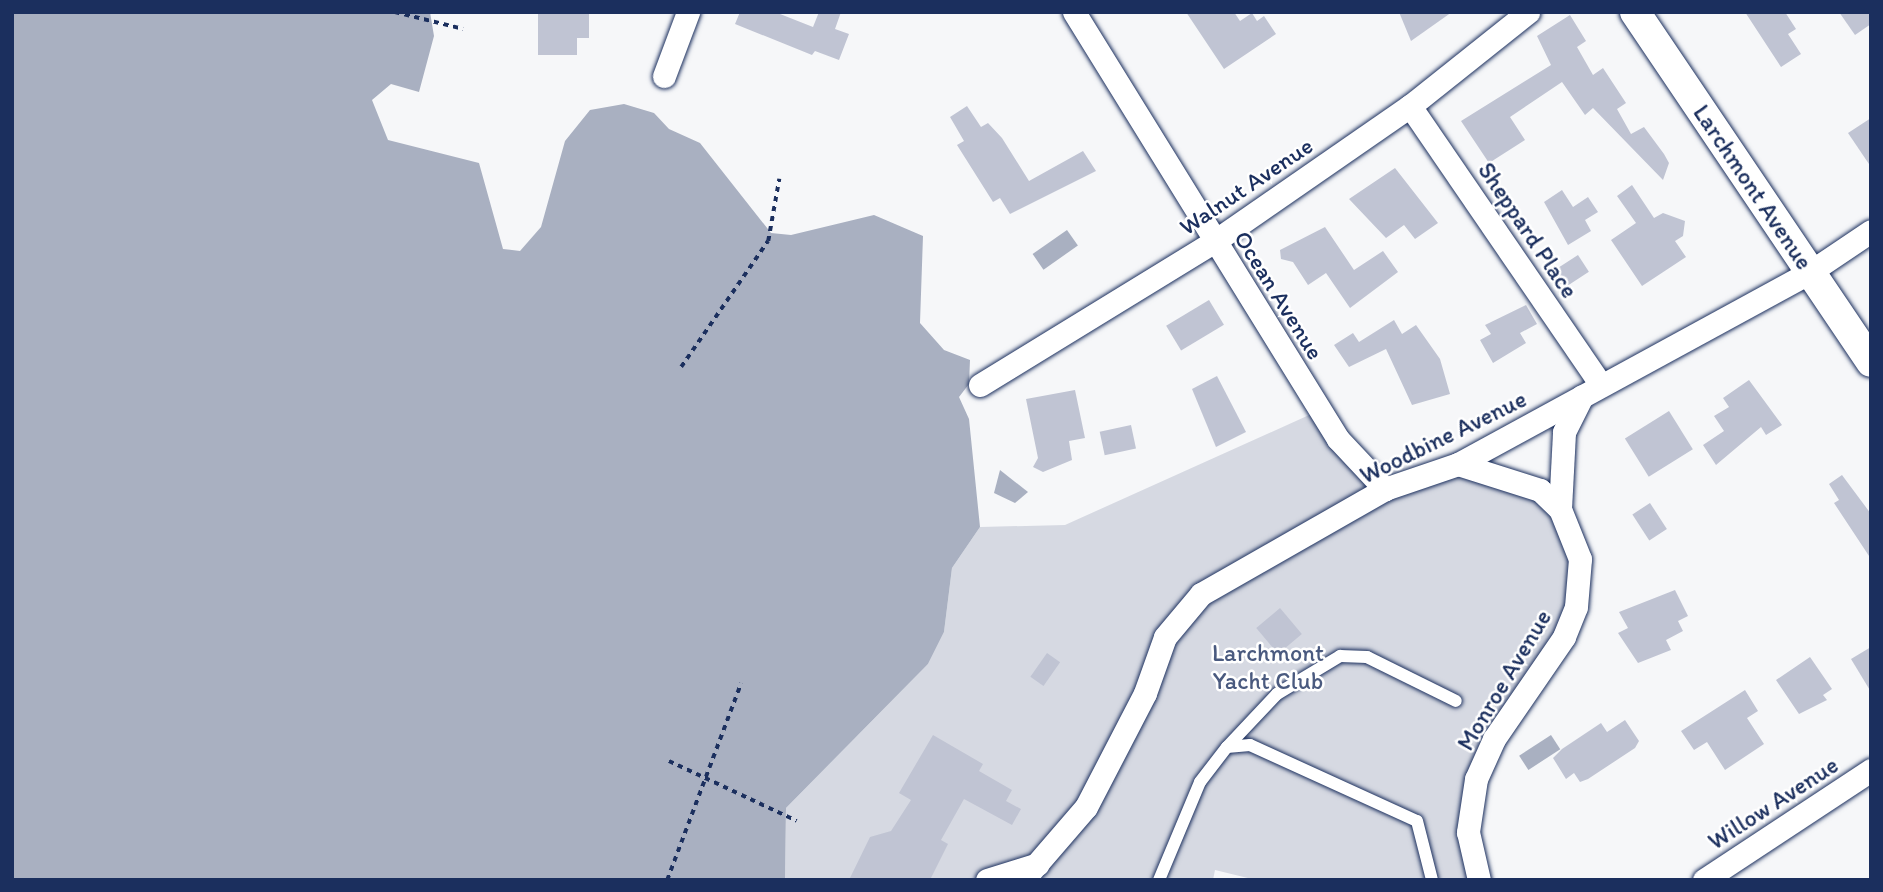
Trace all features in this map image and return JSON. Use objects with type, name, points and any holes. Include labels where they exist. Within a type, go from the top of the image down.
[{"type":"street","points":[[664,76],[688,12]]},
{"type":"street","name":"Ocean Avenue","points":[[1074,12],[1338,439],[1385,489]]},
{"type":"street","name":"Walnut Avenue","points":[[980,385],[1214,241],[1410,106],[1528,12]]},
{"type":"street","name":"Larchmont Avenue","points":[[1635,12],[1871,362]]},
{"type":"street","name":"Sheppard Place","points":[[1410,106],[1591,390]]},
{"type":"street","name":"Woodbine Avenue","points":[[1023,880],[1041,863],[1102,779],[1165,637],[1201,594],[1385,489],[1458,464],[1810,272],[1871,231]]},
{"type":"street","name":"Monroe Avenue","points":[[1479,880],[1468,832],[1476,779],[1494,739],[1564,637],[1576,607],[1580,559],[1560,509],[1564,432],[1591,390]]},
{"type":"street","points":[[1458,464],[1519,480],[1560,509]]},
{"type":"street","name":"Willow Avenue","points":[[1704,880],[1871,770]]},
{"type":"street","points":[[987,880],[1041,863]]},
{"type":"lane","points":[[1159,880],[1200,782],[1227,747],[1278,694],[1340,656],[1367,657],[1456,701]]},
{"type":"lane","points":[[1227,747],[1250,745],[1417,821],[1432,880]]},
{"type":"path","points":[[395,12],[463,29]]},
{"type":"path","points":[[681,367],[768,241],[779,179]]},
{"type":"path","points":[[667,880],[741,683]]},
{"type":"path","points":[[668,761],[797,821]]},
{"type":"green space","name":"Larchmont Yacht Club","points":[[1318,411],[1385,491],[1458,467],[1538,491],[1577,560],[1573,604],[1475,776],[1476,880],[1256,880],[1215,870],[1213,880],[785,880],[786,808],[928,664],[944,632],[952,568],[980,527],[1065,525]]},
{"type":"water","points":[[12,12],[430,12],[434,36],[419,92],[391,84],[372,100],[388,140],[479,163],[503,249],[520,251],[541,227],[565,141],[590,110],[624,104],[654,113],[669,129],[700,143],[771,233],[791,235],[874,215],[923,236],[920,323],[944,350],[970,360],[969,384],[959,397],[969,419],[980,527],[952,568],[944,632],[928,664],[786,808],[785,880],[12,880]]},
{"type":"water","points":[[1067,230],[1078,246],[1043,270],[1033,254]]},
{"type":"water","points":[[1000,470],[1028,492],[1015,503],[994,493]]},
{"type":"water","points":[[1551,735],[1560,749],[1528,770],[1519,756]]},
{"type":"building","points":[[538,12],[589,12],[589,38],[577,38],[577,55],[538,55]]},
{"type":"building","points":[[740,12],[775,12],[813,27],[819,12],[841,12],[835,29],[849,34],[839,60],[815,51],[812,55],[735,24]]},
{"type":"building","points":[[1186,12],[1234,12],[1240,21],[1252,13],[1257,21],[1264,16],[1276,34],[1224,69]]},
{"type":"building","points":[[1399,12],[1452,12],[1411,41]]},
{"type":"building","points":[[1745,12],[1785,12],[1796,29],[1788,34],[1801,54],[1781,67]]},
{"type":"building","points":[[1839,12],[1871,12],[1871,24],[1855,35]]},
{"type":"building","points":[[1570,15],[1586,41],[1577,47],[1593,75],[1603,68],[1626,103],[1617,109],[1631,134],[1644,127],[1664,154],[1669,163],[1663,180],[1593,108],[1585,115],[1562,82],[1510,117],[1525,140],[1489,163],[1461,121],[1551,65],[1537,36]]},
{"type":"building","points":[[967,106],[981,127],[988,123],[1002,138],[1029,181],[1083,151],[1096,171],[1010,214],[1000,198],[993,202],[957,145],[964,141],[950,117]]},
{"type":"building","points":[[1871,118],[1871,167],[1848,133]]},
{"type":"building","points":[[1395,168],[1438,223],[1415,239],[1404,225],[1386,238],[1349,199]]},
{"type":"building","points":[[1632,185],[1654,218],[1663,213],[1685,221],[1683,236],[1675,241],[1686,257],[1642,286],[1611,240],[1636,223],[1617,196]]},
{"type":"building","points":[[1562,190],[1573,207],[1588,197],[1598,212],[1585,220],[1591,231],[1568,245],[1544,202]]},
{"type":"building","points":[[1325,227],[1354,270],[1383,251],[1398,272],[1350,308],[1326,273],[1308,285],[1293,262],[1281,259],[1280,250]]},
{"type":"building","points":[[1578,255],[1589,272],[1559,291],[1548,275]]},
{"type":"building","points":[[1209,300],[1224,325],[1181,351],[1166,326]]},
{"type":"building","points":[[1526,305],[1537,324],[1520,333],[1526,343],[1493,363],[1480,340],[1491,334],[1485,325]]},
{"type":"building","points":[[1394,320],[1402,334],[1416,325],[1440,359],[1450,394],[1412,405],[1386,349],[1349,367],[1334,345],[1353,333],[1359,342]]},
{"type":"building","points":[[1217,376],[1246,432],[1216,447],[1192,389]]},
{"type":"building","points":[[1749,380],[1782,425],[1766,435],[1761,427],[1716,465],[1703,445],[1724,431],[1714,416],[1729,407],[1723,398]]},
{"type":"building","points":[[1075,390],[1085,438],[1069,441],[1072,460],[1043,472],[1033,467],[1038,458],[1026,399]]},
{"type":"building","points":[[1669,411],[1693,449],[1649,477],[1625,439]]},
{"type":"building","points":[[1131,425],[1136,448],[1105,455],[1100,432]]},
{"type":"building","points":[[1842,475],[1871,514],[1871,559],[1834,503],[1839,500],[1829,484]]},
{"type":"building","points":[[1650,503],[1667,529],[1649,540],[1632,514]]},
{"type":"building","points":[[1675,590],[1688,616],[1678,621],[1683,631],[1666,640],[1671,650],[1638,663],[1618,633],[1628,628],[1619,612]]},
{"type":"building","points":[[1280,608],[1302,634],[1278,654],[1256,628]]},
{"type":"building","points":[[1871,647],[1871,692],[1851,659]]},
{"type":"building","points":[[1047,653],[1060,662],[1043,686],[1030,677]]},
{"type":"building","points":[[1810,657],[1832,689],[1823,695],[1827,700],[1799,714],[1776,680]]},
{"type":"building","points":[[1745,690],[1758,711],[1747,718],[1764,744],[1725,770],[1707,742],[1694,750],[1681,731]]},
{"type":"building","points":[[1625,720],[1639,741],[1635,748],[1588,779],[1580,782],[1574,773],[1566,779],[1553,758],[1562,749],[1601,723],[1607,732]]},
{"type":"building","points":[[933,735],[983,764],[979,771],[1012,790],[1006,801],[1021,809],[1012,825],[964,799],[941,840],[948,844],[930,880],[849,880],[870,837],[891,831],[911,800],[899,793]]}]
